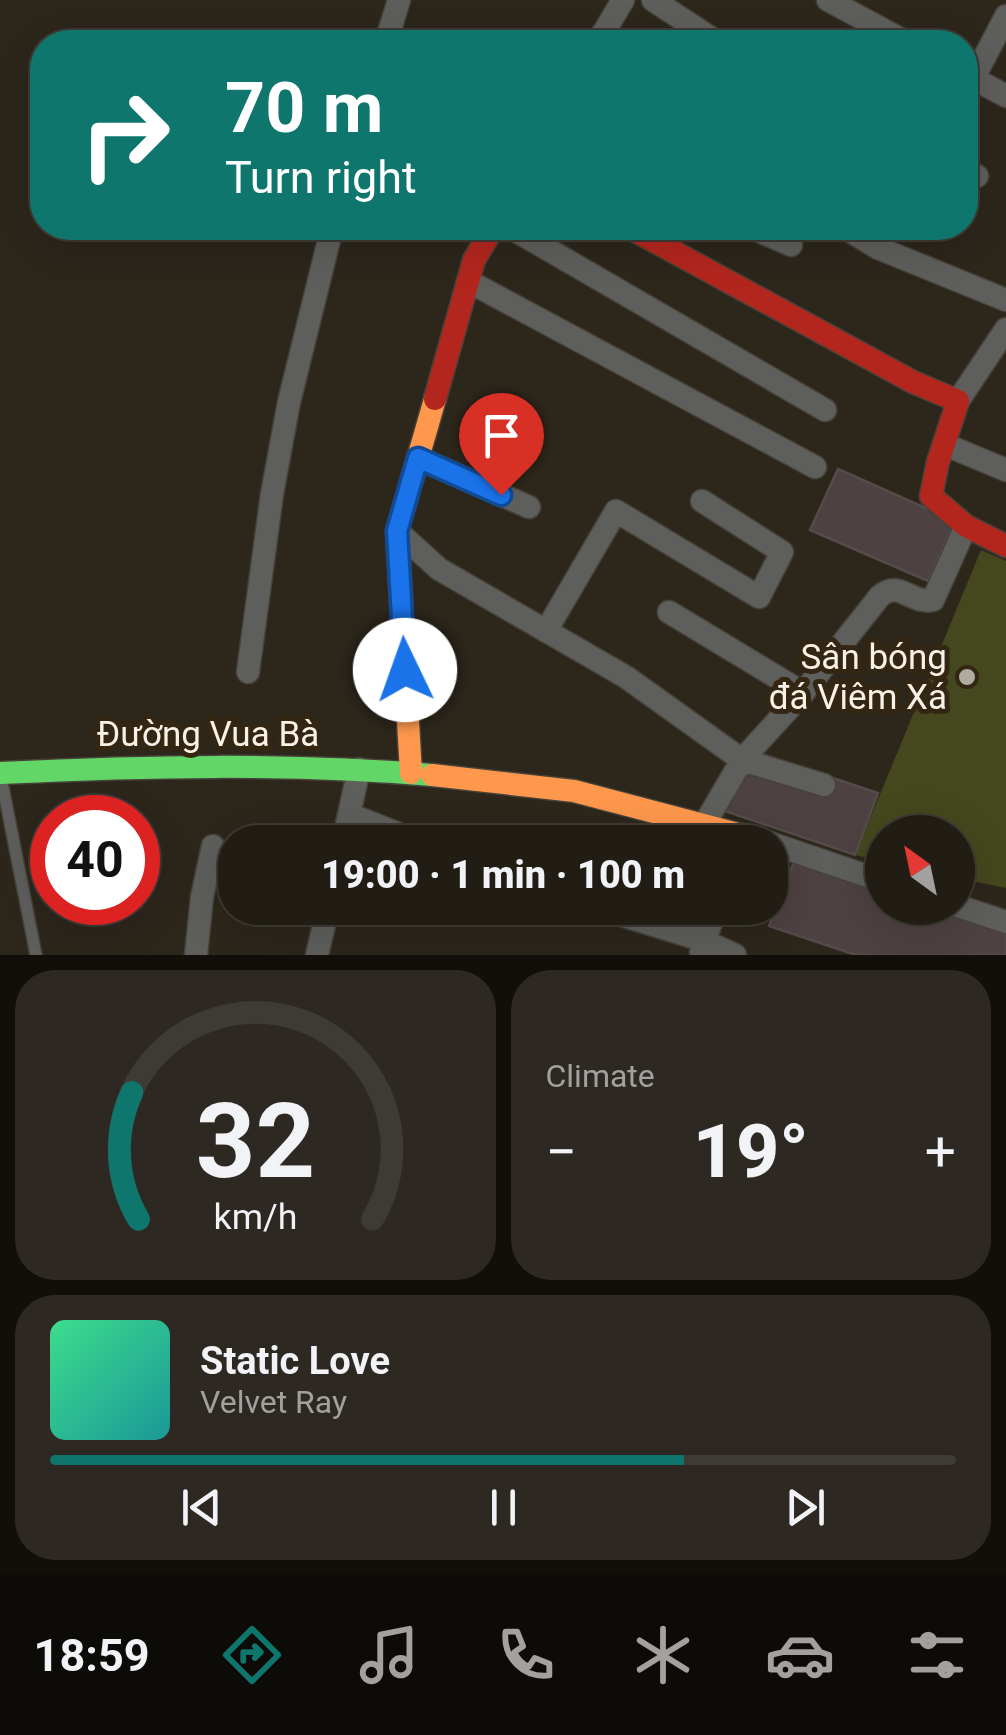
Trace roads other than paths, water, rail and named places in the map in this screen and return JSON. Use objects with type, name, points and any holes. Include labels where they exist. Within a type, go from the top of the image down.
[{"type":"street","points":[[396,30],[400,0]]},
{"type":"street","points":[[605,30],[623,0]]},
{"type":"street","points":[[653,0],[699,30]]},
{"type":"street","points":[[828,0],[884,30]]},
{"type":"street","points":[[978,61],[1006,16]]},
{"type":"street","points":[[978,81],[1006,96]]},
{"type":"street","points":[[248,672],[288,402],[329,240]]},
{"type":"street","points":[[411,773],[397,531],[474,260],[486,240]]},
{"type":"street","points":[[533,240],[826,410]]},
{"type":"street","points":[[652,240],[914,382],[958,401]]},
{"type":"street","points":[[780,240],[791,245]]},
{"type":"street","points":[[864,240],[1006,300]]},
{"type":"street","points":[[468,281],[815,467]]},
{"type":"street","points":[[1006,330],[999,353],[958,401],[938,462],[932,496],[966,526],[1006,546]]},
{"type":"street","points":[[946,445],[1006,470]]},
{"type":"street","points":[[418,458],[529,507]]},
{"type":"street","points":[[546,631],[616,511],[759,597],[782,552],[702,501]]},
{"type":"street","points":[[704,825],[742,760],[887,590],[897,589],[924,602],[933,600],[966,526]]},
{"type":"street","points":[[397,531],[439,568],[626,677],[742,760],[824,785]]},
{"type":"street","points":[[669,612],[803,693]]},
{"type":"street","name":"Đường Vua Bà","points":[[0,773],[146,766],[359,769],[496,780],[574,791],[704,825]]},
{"type":"street","points":[[346,825],[359,769]]},
{"type":"street","points":[[349,814],[376,825]]},
{"type":"street","points":[[196,955],[212,846]]},
{"type":"street","name":"Đường Vua Bà","points":[[788,849],[865,875]]},
{"type":"street","points":[[975,912],[1006,922]]},
{"type":"street","points":[[317,955],[324,925]]},
{"type":"street","points":[[643,925],[702,948],[735,955]]},
{"type":"lane","points":[[0,773],[36,955]]},
{"type":"place","name":"Sân bóng đá Viêm Xá","points":[[967,677]]}]
